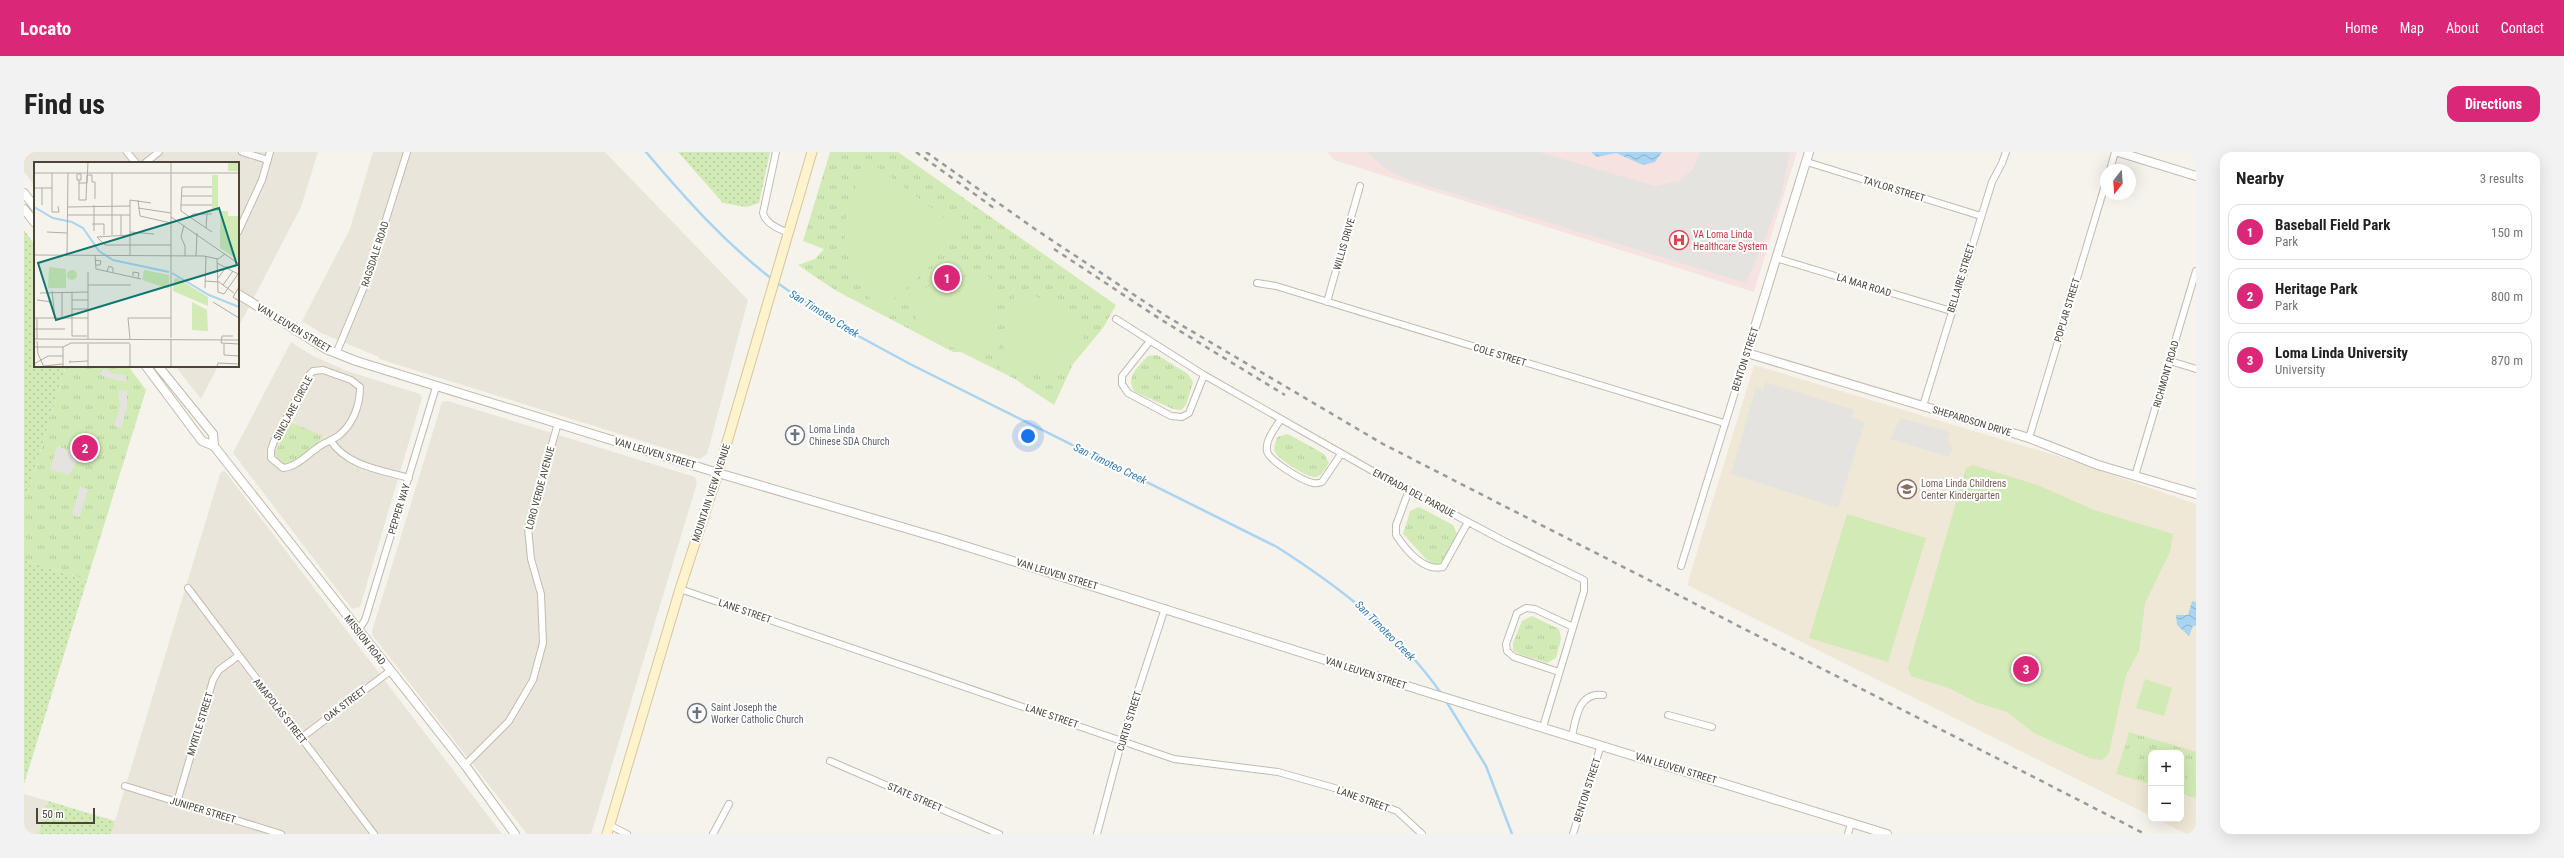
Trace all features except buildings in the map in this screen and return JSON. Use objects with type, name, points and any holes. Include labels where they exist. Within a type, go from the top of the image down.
[{"type":"main road","name":"MOUNTAIN VIEW AVENUE","points":[[606,834],[680,589],[718,473],[812,152]]},
{"type":"street","points":[[127,152],[135,162]]},
{"type":"street","points":[[146,162],[159,152]]},
{"type":"street","points":[[242,152],[268,160]]},
{"type":"street","points":[[239,230],[262,180],[270,152]]},
{"type":"street","name":"RAGSDALE ROAD","points":[[336,354],[368,277],[407,152]]},
{"type":"street","points":[[776,152],[763,213],[773,226],[789,233]]},
{"type":"street","name":"BENTON STREET","points":[[1680,566],[1810,152]]},
{"type":"street","name":"BELLAIRE STREET","points":[[1923,406],[1951,311],[1992,182],[2006,152]]},
{"type":"street","points":[[2112,164],[2115,152]]},
{"type":"street","points":[[2118,152],[2196,176]]},
{"type":"street","name":"TAYLOR STREET","points":[[1806,162],[1981,216]]},
{"type":"street","name":"WILLIS DRIVE","points":[[1328,302],[1360,186]]},
{"type":"street","points":[[24,193],[34,206]]},
{"type":"street","name":"POPLAR STREET","points":[[2029,438],[2101,200]]},
{"type":"street","points":[[24,209],[34,222]]},
{"type":"street","name":"LA MAR ROAD","points":[[1776,258],[1951,311]]},
{"type":"street","name":"RICHMONT ROAD","points":[[2136,476],[2196,271]]},
{"type":"street","name":"COLE STREET","points":[[1257,283],[1276,286],[1724,423]]},
{"type":"street","name":"VAN LEUVEN STREET","points":[[239,295],[336,354],[436,387],[718,473],[942,538],[1417,689],[1887,834]]},
{"type":"street","name":"ENTRADA DEL PARQUE","points":[[1116,319],[1280,420],[1340,454],[1468,522],[1584,580],[1584,591],[1543,727]]},
{"type":"street","points":[[1150,341],[1122,376],[1122,384],[1128,393],[1171,416],[1182,417],[1189,413],[1204,374]]},
{"type":"street","name":"SHEPARDSON DRIVE","points":[[1747,353],[2029,438],[2136,476],[2196,494]]},
{"type":"street","points":[[2170,361],[2196,368]]},
{"type":"street","name":"MISSION ROAD","points":[[147,367],[202,441],[214,446],[465,765],[516,834]]},
{"type":"street","name":"MISSION ROAD","points":[[159,367],[213,434],[214,446]]},
{"type":"street","name":"SINCLARE CIRCLE","points":[[318,370],[351,380],[360,387],[358,406],[352,419],[346,428],[331,441],[290,468],[278,465],[271,458],[271,450],[309,375],[318,370]]},
{"type":"street","name":"PEPPER WAY","points":[[358,630],[365,620],[436,387]]},
{"type":"street","points":[[1280,420],[1268,442],[1267,452],[1273,461],[1306,481],[1314,484],[1322,482],[1340,454]]},
{"type":"street","name":"LORO VERDE AVENUE","points":[[465,765],[509,721],[533,680],[542,647],[541,594],[531,559],[528,528],[558,423]]},
{"type":"street","points":[[331,441],[345,457],[354,462],[409,478]]},
{"type":"street","points":[[1409,490],[1396,524],[1396,535],[1416,558],[1428,567],[1444,567],[1468,522]]},
{"type":"street","name":"AMAPOLAS STREET","points":[[188,588],[373,834]]},
{"type":"street","name":"LANE STREET","points":[[680,589],[1174,759],[1278,772],[1338,790],[1397,811],[1416,826],[1422,834]]},
{"type":"street","name":"CURTIS STREET","points":[[1097,834],[1122,740],[1165,608]]},
{"type":"street","points":[[1559,672],[1514,657],[1507,651],[1506,644],[1518,613],[1526,608],[1535,609],[1573,627]]},
{"type":"street","name":"MYRTLE STREET","points":[[177,802],[213,680],[219,670],[238,656]]},
{"type":"street","name":"OAK STREET","points":[[301,738],[390,671]]},
{"type":"street","points":[[1572,736],[1580,707],[1585,698],[1594,694],[1603,695]]},
{"type":"street","points":[[1668,715],[1712,727]]},
{"type":"street","name":"BENTON STREET","points":[[1573,834],[1602,745]]},
{"type":"street","name":"STATE STREET","points":[[830,761],[999,834]]},
{"type":"street","name":"JUNIPER STREET","points":[[125,786],[281,834]]},
{"type":"street","points":[[713,834],[729,804]]},
{"type":"street","points":[[1848,834],[1851,823]]},
{"type":"street","points":[[609,825],[627,834]]},
{"type":"shaded area","points":[[24,152],[318,152],[301,207],[239,326],[239,162],[34,162],[34,185],[24,172]]},
{"type":"shaded area","points":[[373,152],[605,152],[748,300],[707,454],[700,459],[379,359],[379,357],[321,333],[302,321],[350,229]]},
{"type":"shaded area","name":"VA Loma Linda Healthcare System","points":[[1327,152],[1797,152],[1754,292],[1334,160]]},
{"type":"shaded area","name":"VA Loma Linda Healthcare System","points":[[1366,152],[1539,152],[1655,186],[1679,181],[1693,169],[1700,152],[1790,152],[1781,195],[1767,234],[1746,283],[1416,182],[1390,172]]},
{"type":"shaded area","points":[[291,342],[313,356],[347,371],[420,394],[422,398],[360,607],[352,609],[233,453]]},
{"type":"shaded area","points":[[1754,365],[2061,457],[2196,504],[2196,834],[2186,834],[2163,822],[2184,822],[2184,750],[2148,750],[2148,815],[1687,585]]},
{"type":"shaded area","points":[[176,367],[217,367],[201,399]]},
{"type":"shaded area","points":[[104,369],[114,374],[126,375],[126,382],[105,377],[100,374]]},
{"type":"shaded area","points":[[1765,382],[1854,410],[1852,418],[1865,422],[1838,508],[1731,474],[1756,387],[1763,390]]},
{"type":"shaded area","points":[[127,390],[127,408],[121,428],[114,426],[120,406],[118,391]]},
{"type":"shaded area","points":[[448,401],[695,477],[697,483],[591,834],[527,834],[373,636],[372,631],[442,402]]},
{"type":"shaded area","points":[[1901,418],[1950,432],[1948,439],[1952,450],[1949,457],[1890,439]]},
{"type":"shaded area","points":[[57,446],[81,454],[69,475],[50,469]]},
{"type":"shaded area","points":[[224,470],[502,834],[111,834],[220,474]]},
{"type":"shaded area","points":[[80,487],[88,489],[80,517],[72,515]]},
{"type":"shaded area","points":[[24,794],[48,801],[38,834],[24,834]]},
{"type":"green space","points":[[678,152],[770,152],[759,203],[746,207],[723,203]]},
{"type":"green space","points":[[830,152],[898,152],[1116,305],[1103,328],[1073,364],[1054,405],[1015,379],[961,352],[953,352],[835,290],[798,265],[815,259],[824,249],[803,241]]},
{"type":"green space","points":[[871,162],[958,228],[957,235],[923,273],[881,311],[866,293],[855,275],[848,257],[845,238],[845,220],[850,201],[858,181]]},
{"type":"green space","points":[[24,230],[34,244],[34,367],[66,367],[24,506]]},
{"type":"green space","points":[[984,271],[989,277],[993,286],[995,297],[998,322],[999,354],[966,351],[944,344],[934,338],[925,331],[918,322],[907,293]]},
{"type":"green space","points":[[1022,292],[1046,300],[1055,308],[1091,322],[1082,340],[1069,356],[1053,368],[1044,372],[1025,374],[999,369],[1014,297]]},
{"type":"green space","points":[[1157,355],[1188,374],[1193,382],[1186,405],[1181,410],[1173,409],[1135,392],[1132,387],[1132,377],[1137,368],[1148,356]]},
{"type":"green space","points":[[66,367],[129,367],[146,390],[87,580],[24,560],[24,506]]},
{"type":"green space","points":[[290,422],[323,436],[306,453],[295,461],[285,464],[278,460],[275,453]]},
{"type":"green space","points":[[1288,434],[1324,454],[1329,463],[1320,475],[1312,477],[1307,475],[1294,468],[1277,455],[1274,448],[1277,437]]},
{"type":"green space","points":[[1973,465],[2040,486],[2094,510],[2173,534],[2170,552],[2145,603],[2139,651],[2126,675],[2109,753],[2102,760],[2092,759],[2034,733],[2007,712],[1978,703],[1951,689],[1911,676],[1908,668],[1966,468]]},
{"type":"green space","points":[[1419,507],[1453,525],[1457,534],[1445,560],[1438,565],[1429,562],[1403,534],[1410,511]]},
{"type":"green space","points":[[1847,514],[1926,538],[1888,662],[1809,638]]},
{"type":"green space","points":[[24,560],[87,580],[24,784]]},
{"type":"green space","points":[[1532,616],[1559,629],[1561,639],[1556,658],[1547,663],[1519,654],[1513,650],[1513,643],[1522,621]]},
{"type":"green space","points":[[2145,679],[2172,688],[2164,716],[2136,708]]},
{"type":"green space","points":[[2129,732],[2196,752],[2196,798],[2184,794],[2184,750],[2148,750],[2148,783],[2116,774]]},
{"type":"green space","points":[[2131,740],[2143,744],[2135,771],[2123,767]]},
{"type":"green space","points":[[2193,759],[2196,760],[2196,789],[2185,786]]},
{"type":"green space","points":[[48,801],[115,821],[111,834],[38,834]]},
{"type":"water","points":[[1591,152],[1662,152],[1655,162],[1643,165],[1616,153],[1597,157]]},
{"type":"water","points":[[2192,601],[2196,602],[2196,626],[2193,626],[2189,636],[2177,625],[2176,615],[2188,615]]},
{"type":"waterway","name":"San Timoteo Creek","points":[[646,152],[675,186],[721,235],[772,279]]},
{"type":"waterway","name":"San Timoteo Creek","points":[[776,282],[840,326],[910,364],[1277,547],[1323,578],[1387,630],[1406,650],[1441,693]]},
{"type":"waterway","name":"San Timoteo Creek","points":[[1446,701],[1486,766],[1512,834]]},
{"type":"railway","points":[[916,152],[994,208]]},
{"type":"railway","points":[[926,152],[1035,229],[1166,316],[1383,444],[2145,834]]},
{"type":"railway","points":[[1054,249],[1160,319],[1285,395]]},
{"type":"place","name":"VA Loma Linda Healthcare System","points":[[1679,240]]},
{"type":"place","name":"Baseball Field Park","points":[[947,278]]},
{"type":"place","name":"Loma Linda Chinese SDA Church","points":[[795,435]]},
{"type":"place","name":"Heritage Park","points":[[85,448]]},
{"type":"place","name":"Loma Linda Childrens Center Kindergarten","points":[[1907,489]]},
{"type":"place","name":"Loma Linda University","points":[[2026,669]]},
{"type":"place","name":"Saint Joseph the Worker Catholic Church","points":[[697,713]]}]
